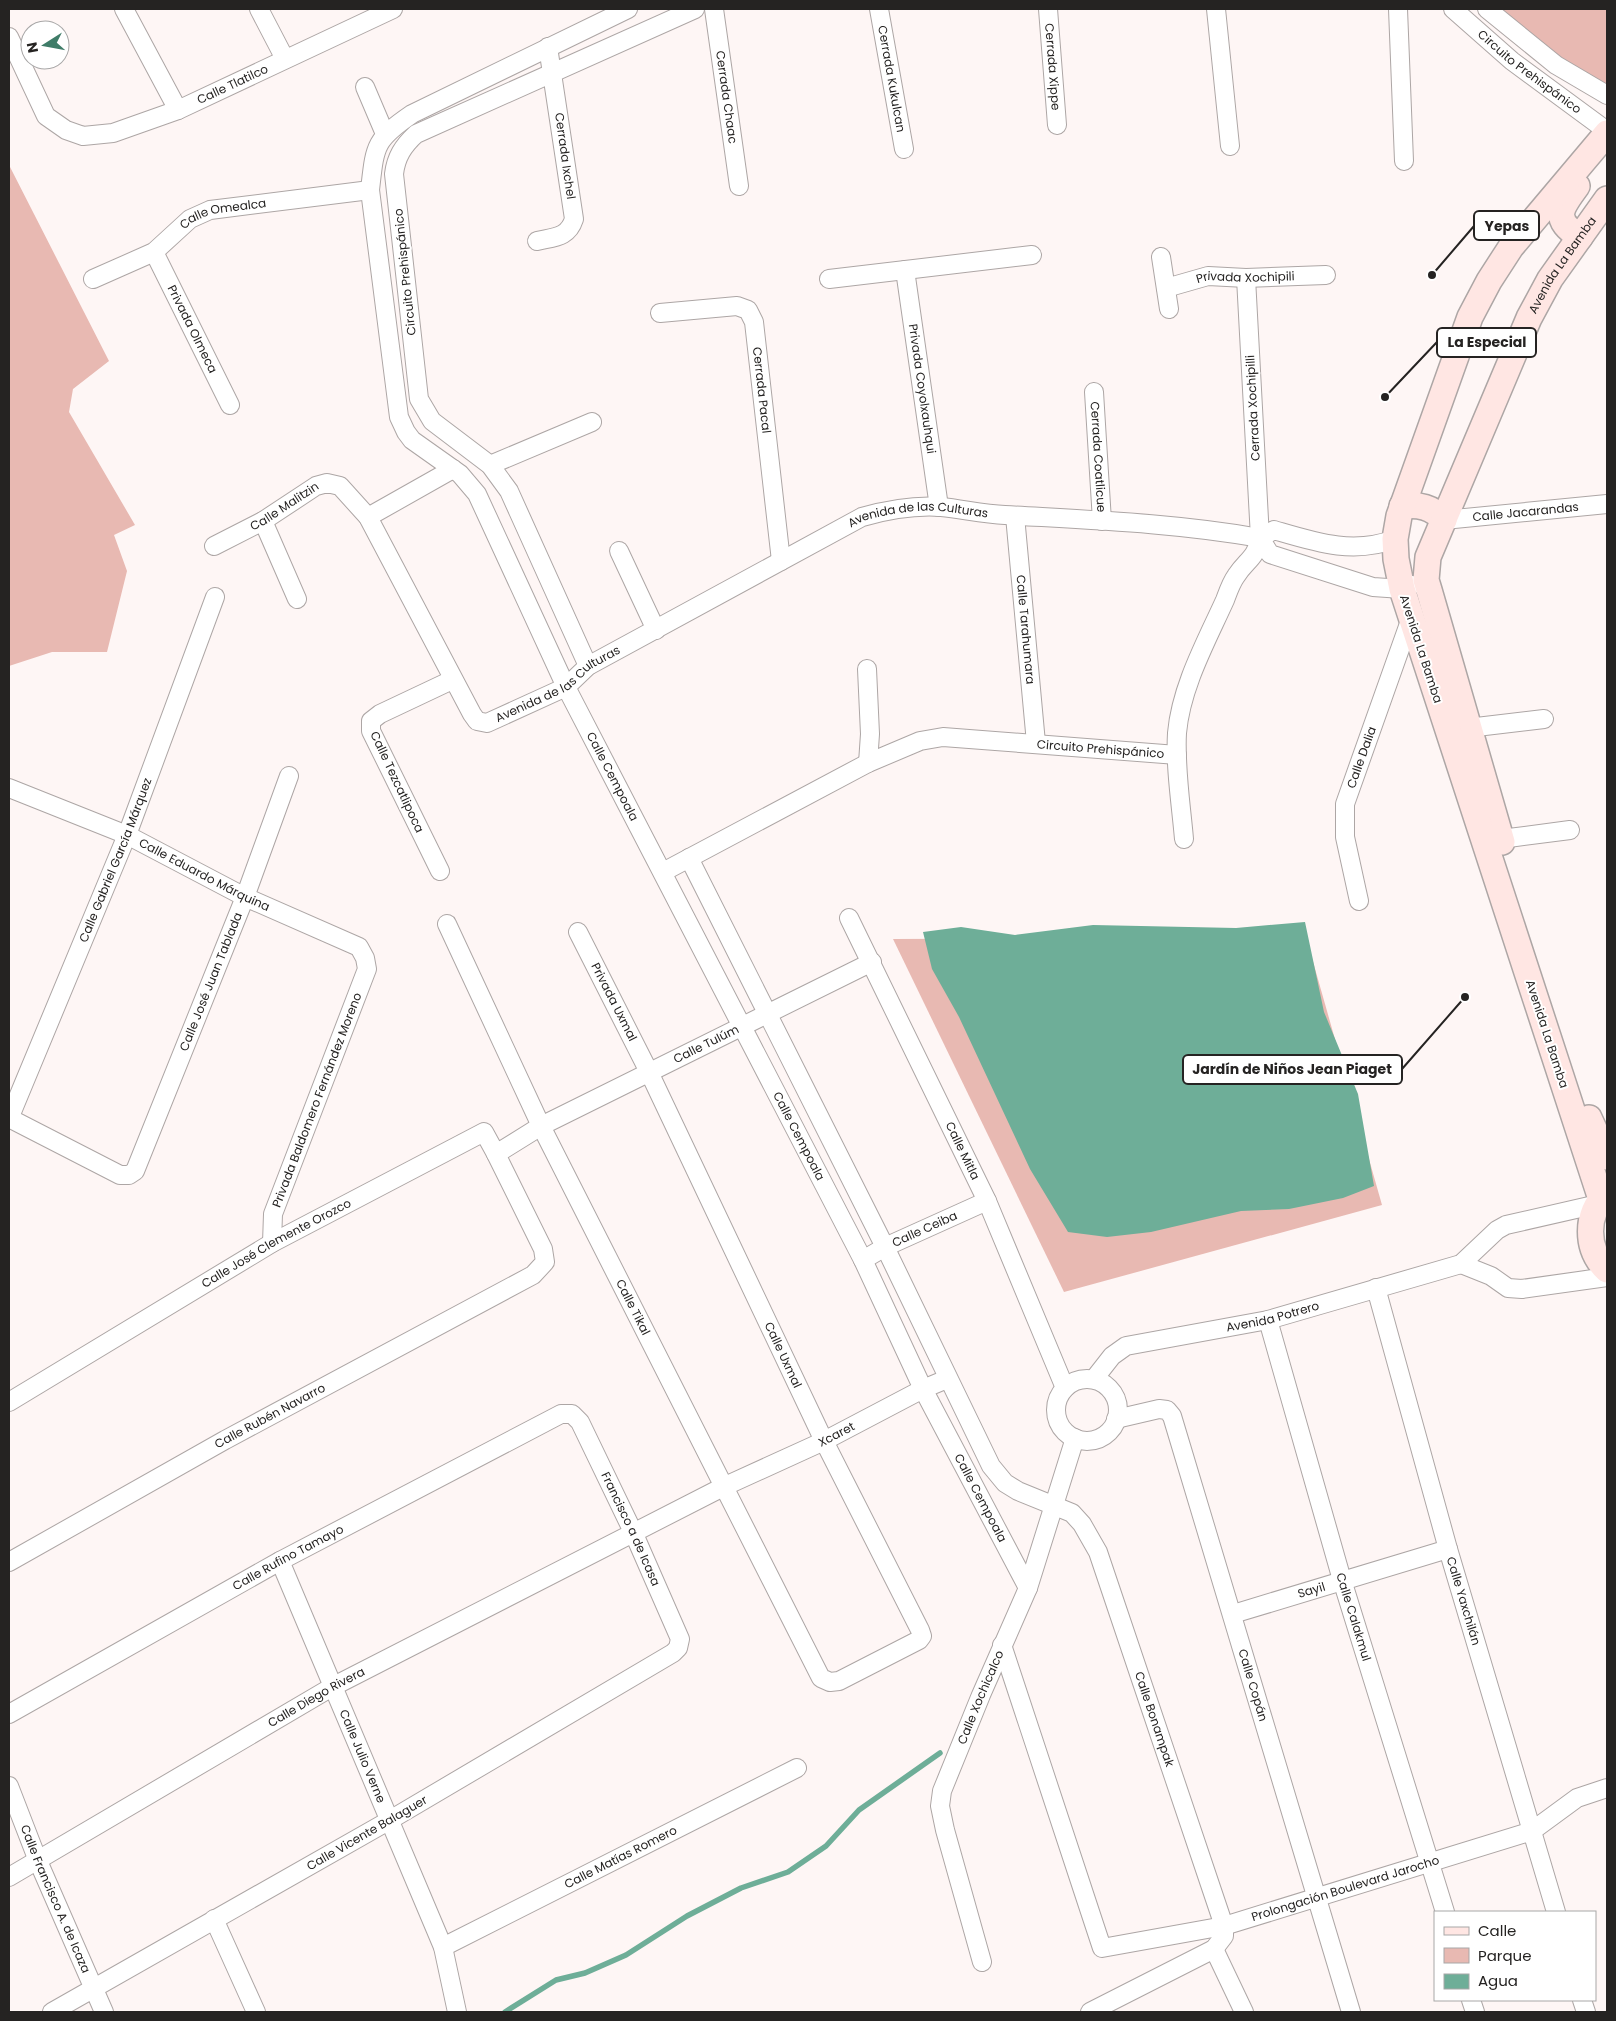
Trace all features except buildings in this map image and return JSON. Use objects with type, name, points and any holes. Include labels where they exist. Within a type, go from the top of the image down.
[{"type":"street","points":[[124,9],[178,110]]},
{"type":"street","points":[[259,9],[285,59]]},
{"type":"street","points":[[365,87],[384,134],[412,114],[628,9]]},
{"type":"street","name":"Circuito Prehispánico","points":[[588,666],[509,491],[490,465],[432,421],[420,400],[394,174],[404,145],[416,134],[695,9]]},
{"type":"street","name":"Cerrada Chaac","points":[[714,9],[739,186]]},
{"type":"street","name":"Cerrada Kukulcan","points":[[879,9],[904,149]]},
{"type":"street","name":"Cerrada Xippe","points":[[1048,9],[1057,125]]},
{"type":"street","points":[[1216,9],[1230,146]]},
{"type":"street","points":[[1398,9],[1404,161]]},
{"type":"street","name":"Circuito Prehispánico","points":[[1453,9],[1508,58],[1607,132]]},
{"type":"street","name":"Circuito Prehispánico","points":[[1487,9],[1520,38],[1556,65],[1607,95]]},
{"type":"street","name":"Calle Tlatilco","points":[[9,37],[46,116],[66,130],[83,136],[113,133],[178,110],[386,10]]},
{"type":"street","name":"Cerrada Ixchel","points":[[537,241],[564,235],[571,229],[574,220],[548,47]]},
{"type":"street","points":[[1541,82],[1556,65]]},
{"type":"street","name":"Avenida La Bamba","points":[[1602,1198],[1402,589],[1396,559],[1395,540],[1402,506],[1470,317],[1489,281],[1511,247],[1607,132]]},
{"type":"street","name":"Circuito Prehispánico","points":[[384,134],[377,147],[370,190],[395,394],[402,425],[412,440],[453,469],[468,482],[477,494],[566,687]]},
{"type":"street","points":[[1580,237],[1566,227],[1563,222],[1562,211],[1566,201],[1607,142]]},
{"type":"street","name":"Calle Omealca","points":[[92,280],[154,252],[190,220],[210,210],[370,190]]},
{"type":"street","name":"Avenida La Bamba","points":[[1607,199],[1550,279],[1529,318],[1432,545],[1426,580],[1501,839],[1586,1113],[1607,1157]]},
{"type":"street","name":"Privada Olmeca","points":[[154,252],[230,405]]},
{"type":"street","points":[[829,279],[1032,255]]},
{"type":"street","points":[[1161,257],[1168,309]]},
{"type":"street","name":"Privada Coyolxauhqui","points":[[905,270],[939,507]]},
{"type":"street","name":"Privada Xochipili","points":[[1166,288],[1208,276],[1246,278],[1326,275]]},
{"type":"street","name":"Cerrada Xochipilli","points":[[1246,278],[1260,538]]},
{"type":"street","name":"Cerrada Pacal","points":[[660,314],[737,306],[748,310],[754,322],[781,561]]},
{"type":"street","points":[[385,315],[409,310]]},
{"type":"street","name":"Cerrada Coatlicue","points":[[1094,392],[1102,521]]},
{"type":"street","points":[[490,465],[592,422]]},
{"type":"street","points":[[452,680],[368,517],[453,469]]},
{"type":"street","name":"Calle Malitzin","points":[[214,546],[263,520],[316,486],[327,483],[340,486],[368,517]]},
{"type":"street","name":"Calle Jacarandas","points":[[1444,520],[1607,504]]},
{"type":"street","points":[[1402,506],[1423,506],[1437,512],[1444,520]]},
{"type":"street","name":"Avenida de las Culturas","points":[[452,680],[477,721],[487,723],[566,687],[588,666],[862,517],[901,508],[939,507],[1015,516],[1102,521],[1226,532],[1260,538],[1274,530],[1322,544],[1343,547],[1370,547],[1395,540]]},
{"type":"street","name":"Calle Tarahumara","points":[[1015,516],[1036,743]]},
{"type":"street","points":[[263,520],[297,599]]},
{"type":"street","points":[[1260,538],[1270,554],[1373,587],[1402,589],[1426,580]]},
{"type":"street","name":"Circuito Prehispánico","points":[[663,872],[868,762],[920,741],[943,737],[1177,755],[1177,731],[1189,683],[1231,586],[1241,570],[1257,553],[1260,538]]},
{"type":"street","points":[[1395,540],[1417,545],[1432,545]]},
{"type":"street","points":[[508,561],[535,549]]},
{"type":"street","points":[[619,552],[656,630]]},
{"type":"street","name":"Calle Gabriel García Márquez","points":[[9,1118],[127,835],[215,597]]},
{"type":"street","name":"Calle Dalia","points":[[1359,901],[1345,837],[1343,821],[1345,804],[1412,618]]},
{"type":"street","points":[[867,670],[870,734],[868,762]]},
{"type":"street","name":"Calle Tezcatlipoca","points":[[440,871],[371,731],[371,721],[380,714],[452,680]]},
{"type":"street","name":"Calle Cempoala","points":[[566,687],[863,1260],[923,1389],[1028,1588]]},
{"type":"street","points":[[1468,728],[1544,719]]},
{"type":"street","points":[[1177,755],[1184,839]]},
{"type":"street","name":"Calle José Juan Tablada","points":[[9,1118],[120,1175],[129,1175],[135,1171],[246,897],[289,776]]},
{"type":"street","name":"Calle Eduardo Márquina","points":[[9,788],[127,835],[246,897],[359,947],[365,958]]},
{"type":"street","points":[[1501,839],[1570,830]]},
{"type":"street","name":"Calle Cempoala","points":[[688,858],[885,1247],[947,1379],[997,1474],[1018,1491],[1052,1505]]},
{"type":"street","name":"Calle Mitla","points":[[849,918],[987,1201],[1065,1388]]},
{"type":"street","name":"Calle Tikal","points":[[447,924],[541,1126],[723,1487],[821,1678],[830,1682]]},
{"type":"street","name":"Privada Uxmal","points":[[578,932],[649,1072]]},
{"type":"street","name":"Privada Baldomero Fernández Moreno","points":[[272,1243],[273,1214],[367,969],[365,958]]},
{"type":"street","name":"Calle Tulúm","points":[[541,1126],[872,962]]},
{"type":"street","name":"Calle Uxmal","points":[[649,1072],[824,1441],[922,1636],[918,1640],[839,1681],[830,1682]]},
{"type":"street","points":[[496,1154],[541,1126]]},
{"type":"street","name":"Calle José Clemente Orozco","points":[[9,1402],[272,1243],[484,1132],[496,1154]]},
{"type":"street","name":"Calle Rubén Navarro","points":[[9,1562],[225,1440],[533,1275],[545,1262],[543,1249],[496,1154]]},
{"type":"street","points":[[1602,1198],[1591,1219],[1590,1235],[1594,1251],[1607,1270]]},
{"type":"street","name":"Avenida Potrero","points":[[1094,1379],[1112,1356],[1126,1346],[1268,1320],[1460,1264],[1497,1230],[1506,1225],[1602,1198]]},
{"type":"street","name":"Calle Ceiba","points":[[863,1260],[885,1247],[987,1201]]},
{"type":"street","points":[[1460,1264],[1491,1276],[1508,1288],[1522,1289],[1607,1277]]},
{"type":"street","name":"Calle Yaxchilán","points":[[1376,1288],[1448,1549],[1556,1911]]},
{"type":"street","name":"Calle Calakmul","points":[[1268,1320],[1342,1580],[1444,1911]]},
{"type":"street","name":"Xcaret","points":[[634,1534],[723,1487],[824,1441],[923,1389],[947,1379]]},
{"type":"street","points":[[1082,1379],[1094,1379],[1108,1386],[1118,1405],[1116,1419],[1111,1430],[1097,1439],[1086,1441],[1075,1438],[1065,1431],[1057,1415],[1057,1403],[1065,1388],[1082,1379]]},
{"type":"street","name":"Calle Copán","points":[[1116,1419],[1159,1409],[1171,1413],[1233,1614],[1351,2012]]},
{"type":"street","name":"Calle Rufino Tamayo","points":[[9,1714],[280,1561],[561,1414],[572,1414]]},
{"type":"street","name":"Francisco a de Icasa","points":[[572,1414],[580,1422],[634,1534],[678,1634],[678,1648]]},
{"type":"street","name":"Calle Xochicalco","points":[[982,1962],[940,1806],[942,1791],[1002,1645],[1028,1588],[1052,1505],[1075,1438]]},
{"type":"street","name":"Calle Bonampak","points":[[1052,1505],[1072,1513],[1082,1524],[1098,1552],[1224,1926]]},
{"type":"street","name":"Calle Diego Rivera","points":[[9,1877],[332,1687],[634,1534]]},
{"type":"street","name":"Sayil","points":[[1233,1614],[1448,1549]]},
{"type":"street","name":"Calle Julio Verne","points":[[280,1561],[443,1947],[457,2012]]},
{"type":"street","name":"Prolongación Boulevard Jarocho","points":[[1002,1645],[1102,1948],[1224,1926],[1316,1899],[1429,1861],[1532,1831],[1577,1798],[1607,1788]]},
{"type":"street","name":"Calle Vicente Balaguer","points":[[52,2012],[390,1820],[678,1648]]},
{"type":"street","name":"Calle Matías Romero","points":[[443,1947],[797,1768]]},
{"type":"street","name":"Calle Francisco A. de Icaza","points":[[9,1786],[38,1861],[92,1989],[104,2012]]},
{"type":"street","points":[[1577,1798],[1607,1798]]},
{"type":"street","points":[[214,1919],[256,2012]]},
{"type":"street","points":[[1090,2012],[1214,1949],[1224,1936],[1224,1926]]},
{"type":"street","points":[[1214,1949],[1244,2012]]},
{"type":"green space","points":[[1494,9],[1607,9],[1607,90],[1594,88]]},
{"type":"green space","points":[[9,165],[109,361],[73,389],[69,412],[135,525],[114,535],[127,571],[107,652],[52,652],[9,666]]},
{"type":"green space","points":[[1306,937],[1382,1205],[1064,1292],[893,939]]},
{"type":"water","points":[[1305,922],[1324,1012],[1358,1094],[1374,1186],[1343,1198],[1289,1209],[1241,1211],[1151,1232],[1107,1237],[1068,1232],[1030,1169],[959,1017],[932,969],[923,932],[961,927],[1015,935],[1093,925],[1236,928]]},
{"type":"waterway","points":[[505,2012],[556,1980],[585,1973],[626,1955],[687,1916],[741,1888],[788,1872],[826,1846],[859,1810],[940,1753]]},
{"type":"place","name":"Yepas","points":[[1432,275]]},
{"type":"place","name":"La Especial","points":[[1385,397]]},
{"type":"place","name":"Jardín de Niños Jean Piaget","points":[[1465,997]]}]
